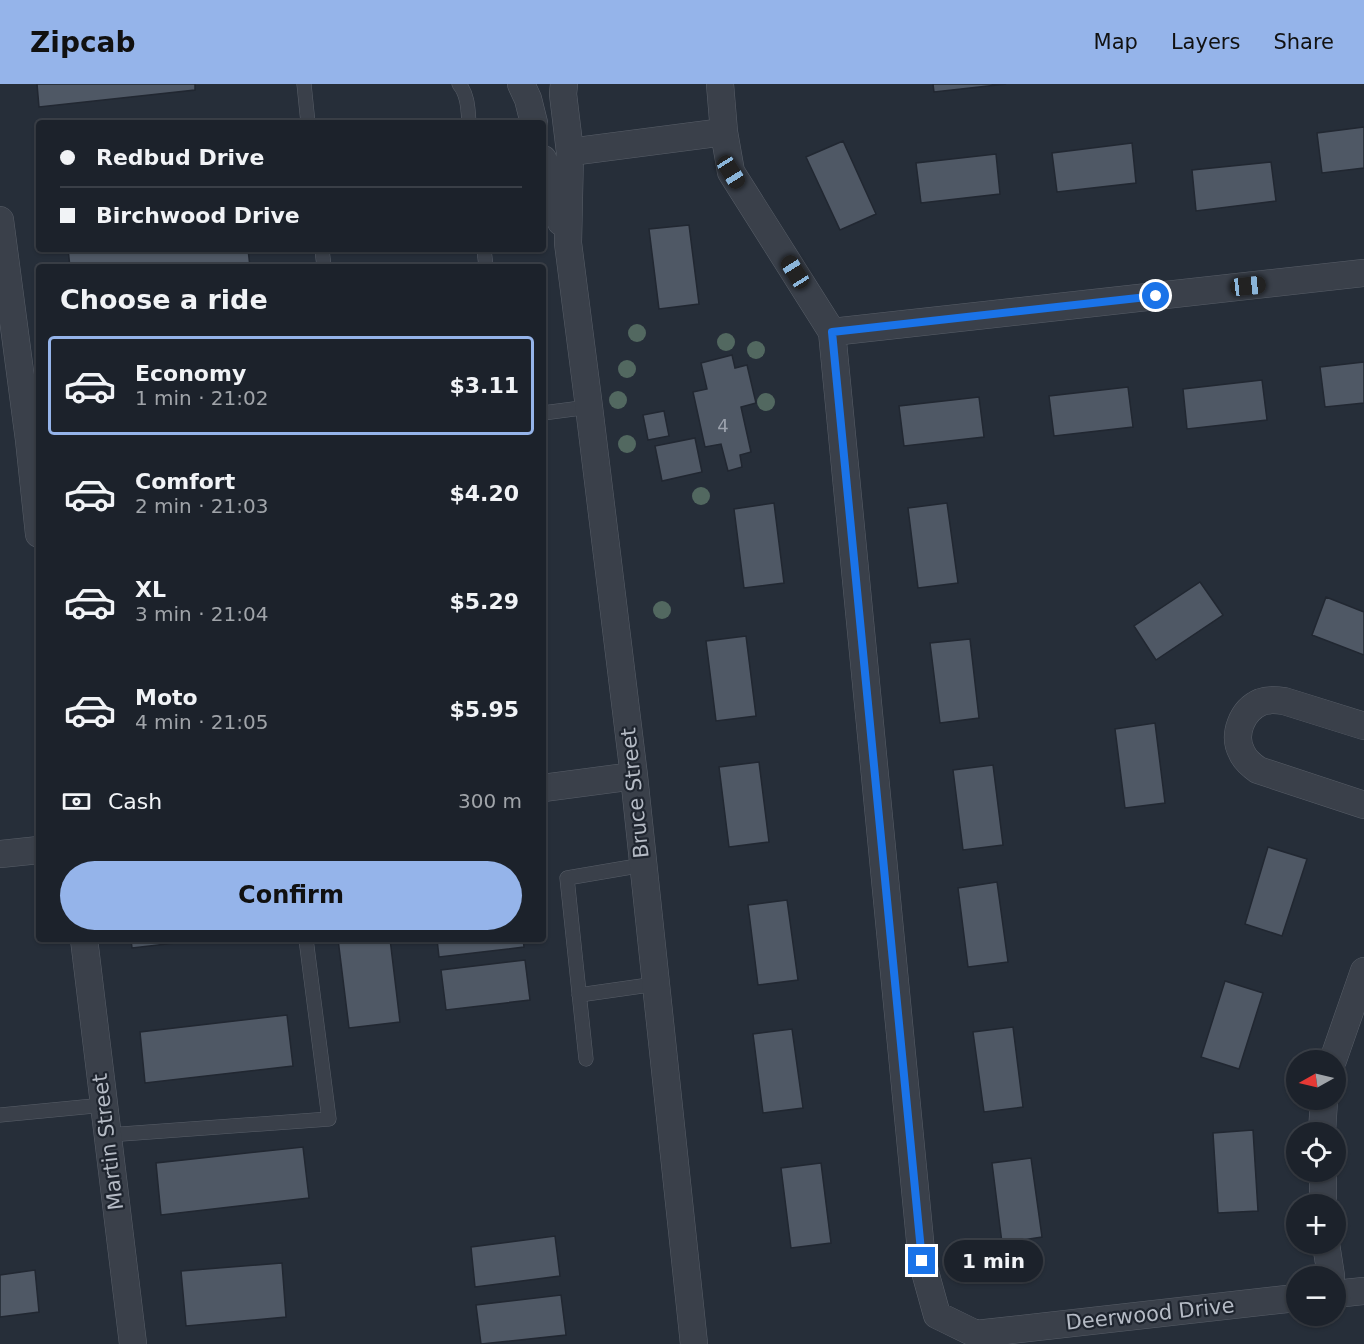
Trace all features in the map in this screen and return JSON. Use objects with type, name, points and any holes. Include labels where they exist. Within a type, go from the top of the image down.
[{"type":"street","points":[[521,84],[533,120]]},
{"type":"street","name":"Bruce Street","points":[[564,84],[563,94],[570,153],[568,243],[634,776],[694,1344]]},
{"type":"street","points":[[720,84],[724,132],[731,172],[832,332],[1364,273]]},
{"type":"street","points":[[570,153],[724,132]]},
{"type":"street","name":"Bruce Street","points":[[546,169],[568,243]]},
{"type":"street","points":[[0,220],[34,440],[36,478]]},
{"type":"street","name":"Deerwood Drive","points":[[832,332],[922,1261],[937,1315],[976,1334],[1286,1299]]},
{"type":"street","points":[[1364,726],[1284,701],[1273,700],[1253,706],[1242,719],[1238,729],[1240,751],[1248,763],[1258,770],[1364,805]]},
{"type":"street","points":[[546,788],[634,776]]},
{"type":"street","points":[[0,854],[36,850]]},
{"type":"street","name":"Martin Street","points":[[84,942],[133,1344]]},
{"type":"street","points":[[1336,1050],[1364,970]]},
{"type":"street","points":[[1346,1293],[1364,1291]]},
{"type":"lane","points":[[304,84],[308,120]]},
{"type":"lane","points":[[459,84],[467,100],[469,120]]},
{"type":"lane","points":[[546,413],[589,407]]},
{"type":"lane","points":[[586,1059],[567,878],[643,864]]},
{"type":"lane","points":[[108,1135],[329,1119],[306,942]]},
{"type":"lane","points":[[579,995],[656,984]]},
{"type":"lane","points":[[0,1115],[104,1105]]},
{"type":"building","points":[[37,84],[195,84],[195,90],[39,107]]},
{"type":"building","points":[[933,84],[1006,84],[934,92]]},
{"type":"building","points":[[1364,127],[1364,168],[1322,173],[1317,133]]},
{"type":"building","points":[[843,141],[876,214],[840,230],[806,157]]},
{"type":"building","points":[[1132,143],[1136,183],[1057,192],[1052,153]]},
{"type":"building","points":[[996,154],[1000,194],[921,203],[916,163]]},
{"type":"building","points":[[1271,162],[1276,201],[1196,211],[1192,170]]},
{"type":"building","points":[[689,225],[699,304],[659,309],[649,229]]},
{"type":"building","points":[[68,252],[248,252],[250,264],[70,264]]},
{"type":"building","points":[[732,355],[735,368],[747,365],[756,403],[741,407],[751,452],[740,455],[742,467],[728,471],[721,444],[705,447],[693,392],[707,389],[701,363]]},
{"type":"building","points":[[1364,362],[1364,403],[1325,407],[1320,367]]},
{"type":"building","points":[[1262,380],[1267,420],[1187,429],[1183,389]]},
{"type":"building","points":[[1128,387],[1133,427],[1054,436],[1049,396]]},
{"type":"building","points":[[979,397],[984,437],[904,446],[899,406]]},
{"type":"building","points":[[664,411],[669,436],[648,440],[643,415]]},
{"type":"building","points":[[695,438],[702,472],[662,481],[655,446]]},
{"type":"building","points":[[774,503],[784,583],[744,588],[734,509]]},
{"type":"building","points":[[947,503],[958,583],[918,588],[908,508]]},
{"type":"building","points":[[1200,582],[1223,615],[1156,660],[1134,626]]},
{"type":"building","points":[[1326,597],[1364,612],[1364,655],[1312,635]]},
{"type":"building","points":[[746,636],[756,716],[716,721],[706,641]]},
{"type":"building","points":[[970,639],[979,718],[940,723],[930,643]]},
{"type":"building","points":[[1155,723],[1165,803],[1125,808],[1115,729]]},
{"type":"building","points":[[759,762],[769,842],[729,847],[719,767]]},
{"type":"building","points":[[993,765],[1003,845],[963,850],[953,770]]},
{"type":"building","points":[[1268,847],[1307,859],[1282,936],[1245,924]]},
{"type":"building","points":[[997,882],[1008,962],[968,967],[958,888]]},
{"type":"building","points":[[787,900],[798,980],[758,985],[748,905]]},
{"type":"building","points":[[131,942],[184,942],[132,948]]},
{"type":"building","points":[[338,942],[390,942],[400,1022],[349,1028]]},
{"type":"building","points":[[437,942],[523,942],[524,947],[439,957]]},
{"type":"building","points":[[525,960],[530,1000],[446,1010],[441,970]]},
{"type":"building","points":[[1225,981],[1263,993],[1239,1069],[1201,1057]]},
{"type":"building","points":[[287,1015],[293,1066],[145,1083],[140,1032]]},
{"type":"building","points":[[1013,1027],[1023,1107],[984,1112],[973,1032]]},
{"type":"building","points":[[792,1029],[803,1108],[763,1113],[753,1034]]},
{"type":"building","points":[[1253,1130],[1258,1211],[1218,1213],[1213,1133]]},
{"type":"building","points":[[303,1147],[309,1198],[161,1215],[156,1163]]},
{"type":"building","points":[[1031,1158],[1042,1237],[1002,1243],[992,1163]]},
{"type":"building","points":[[821,1163],[831,1243],[791,1248],[781,1168]]},
{"type":"building","points":[[555,1236],[560,1276],[475,1287],[471,1247]]},
{"type":"building","points":[[282,1263],[286,1317],[186,1326],[181,1271]]},
{"type":"building","points":[[35,1270],[39,1312],[0,1317],[0,1275]]},
{"type":"building","points":[[561,1295],[566,1335],[481,1344],[476,1305]]},
{"type":"route","points":[[922,1261],[832,332],[1156,296]]}]
